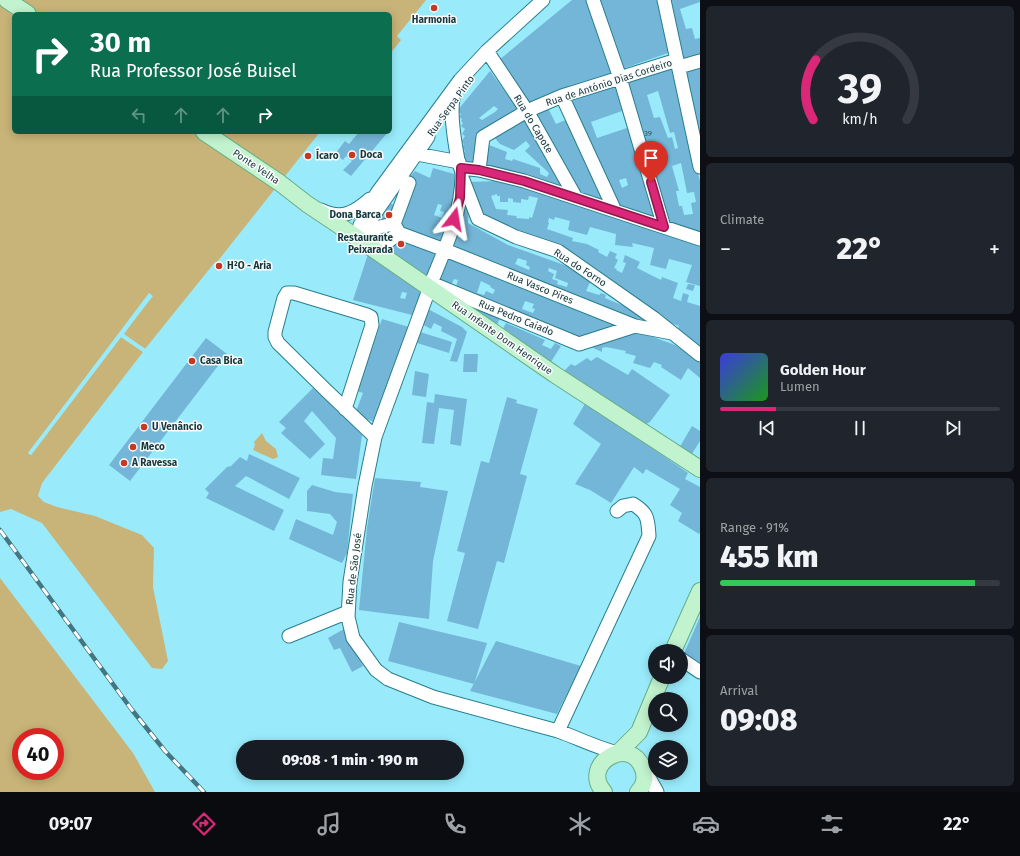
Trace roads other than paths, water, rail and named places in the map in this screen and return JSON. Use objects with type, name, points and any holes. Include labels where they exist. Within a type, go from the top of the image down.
[{"type":"main road","points":[[7,0],[25,12]]},
{"type":"main road","name":"Ponte Velha","points":[[207,134],[307,203]]},
{"type":"main road","name":"Rua Infante Dom Henrique","points":[[307,203],[380,251],[554,374],[700,469]]},
{"type":"main road","points":[[676,644],[700,591]]},
{"type":"main road","points":[[618,753],[639,732],[659,684]]},
{"type":"main road","points":[[638,792],[642,788],[644,780],[639,746],[639,732]]},
{"type":"main road","points":[[601,787],[600,766],[604,760],[611,755],[618,753],[630,754],[642,765]]},
{"type":"street","name":"Rua Serpa Pinto","points":[[363,223],[371,219],[462,87],[489,54],[543,0]]},
{"type":"street","name":"Rua Serpa Pinto","points":[[377,192],[460,80],[552,0]]},
{"type":"street","points":[[593,0],[620,78],[664,227]]},
{"type":"street","points":[[664,0],[700,167]]},
{"type":"street","name":"Rua do Capote","points":[[489,54],[527,110],[576,198]]},
{"type":"street","name":"Rua de António Dias Cordeiro","points":[[479,170],[484,137],[527,110],[562,96],[620,78],[678,63],[700,61]]},
{"type":"street","points":[[562,96],[615,211]]},
{"type":"street","points":[[453,99],[452,106],[460,168]]},
{"type":"street","points":[[456,139],[450,124],[442,120],[434,121],[422,132],[415,146],[417,154],[460,168],[479,170],[524,181],[700,239]]},
{"type":"street","name":"Rua de São José","points":[[460,168],[460,198],[452,230],[375,438],[365,486],[351,577],[348,612],[353,638],[376,670],[388,679],[433,697],[558,731],[587,741],[608,751],[618,753]]},
{"type":"street","name":"Rua do Forno","points":[[460,168],[478,219],[516,237],[558,251],[655,319],[700,355]]},
{"type":"street","points":[[380,251],[396,229],[409,183]]},
{"type":"street","points":[[307,203],[329,214],[346,214],[358,210],[377,192]]},
{"type":"street","points":[[377,192],[366,210],[363,223],[366,238],[370,244],[380,251]]},
{"type":"street","points":[[337,224],[346,227],[361,225],[363,223]]},
{"type":"street","points":[[380,251],[375,240],[374,228],[396,229]]},
{"type":"street","name":"Rua Vasco Pires","points":[[396,229],[635,326],[672,333]]},
{"type":"street","name":"Rua Pedro Caiado","points":[[429,289],[579,344],[635,326]]},
{"type":"street","points":[[345,409],[372,325],[371,317],[294,293],[288,293],[284,298],[275,337],[282,347],[345,409],[375,438]]},
{"type":"street","points":[[683,342],[700,348]]},
{"type":"street","points":[[558,731],[649,536],[648,521],[643,510],[633,504],[623,506],[617,511]]},
{"type":"street","points":[[289,636],[348,612]]},
{"type":"street","points":[[688,664],[700,672]]},
{"type":"street","points":[[587,741],[593,751],[601,787]]},
{"type":"street","points":[[642,765],[657,792]]},
{"type":"railway","points":[[0,530],[132,710],[165,751],[204,792]]},
{"type":"place","name":"Harmonia","points":[[434,8]]},
{"type":"place","name":"Doca","points":[[352,155]]},
{"type":"place","name":"Ícaro","points":[[308,156]]},
{"type":"place","name":"Dona Barca","points":[[389,215]]},
{"type":"place","name":"Restaurante Peixarada","points":[[401,244]]},
{"type":"place","name":"H²O - Aria","points":[[219,266]]},
{"type":"place","name":"Casa Bica","points":[[192,361]]},
{"type":"place","name":"U Venâncio","points":[[144,427]]},
{"type":"place","name":"Meco","points":[[133,447]]},
{"type":"place","name":"A Ravessa","points":[[124,463]]}]
